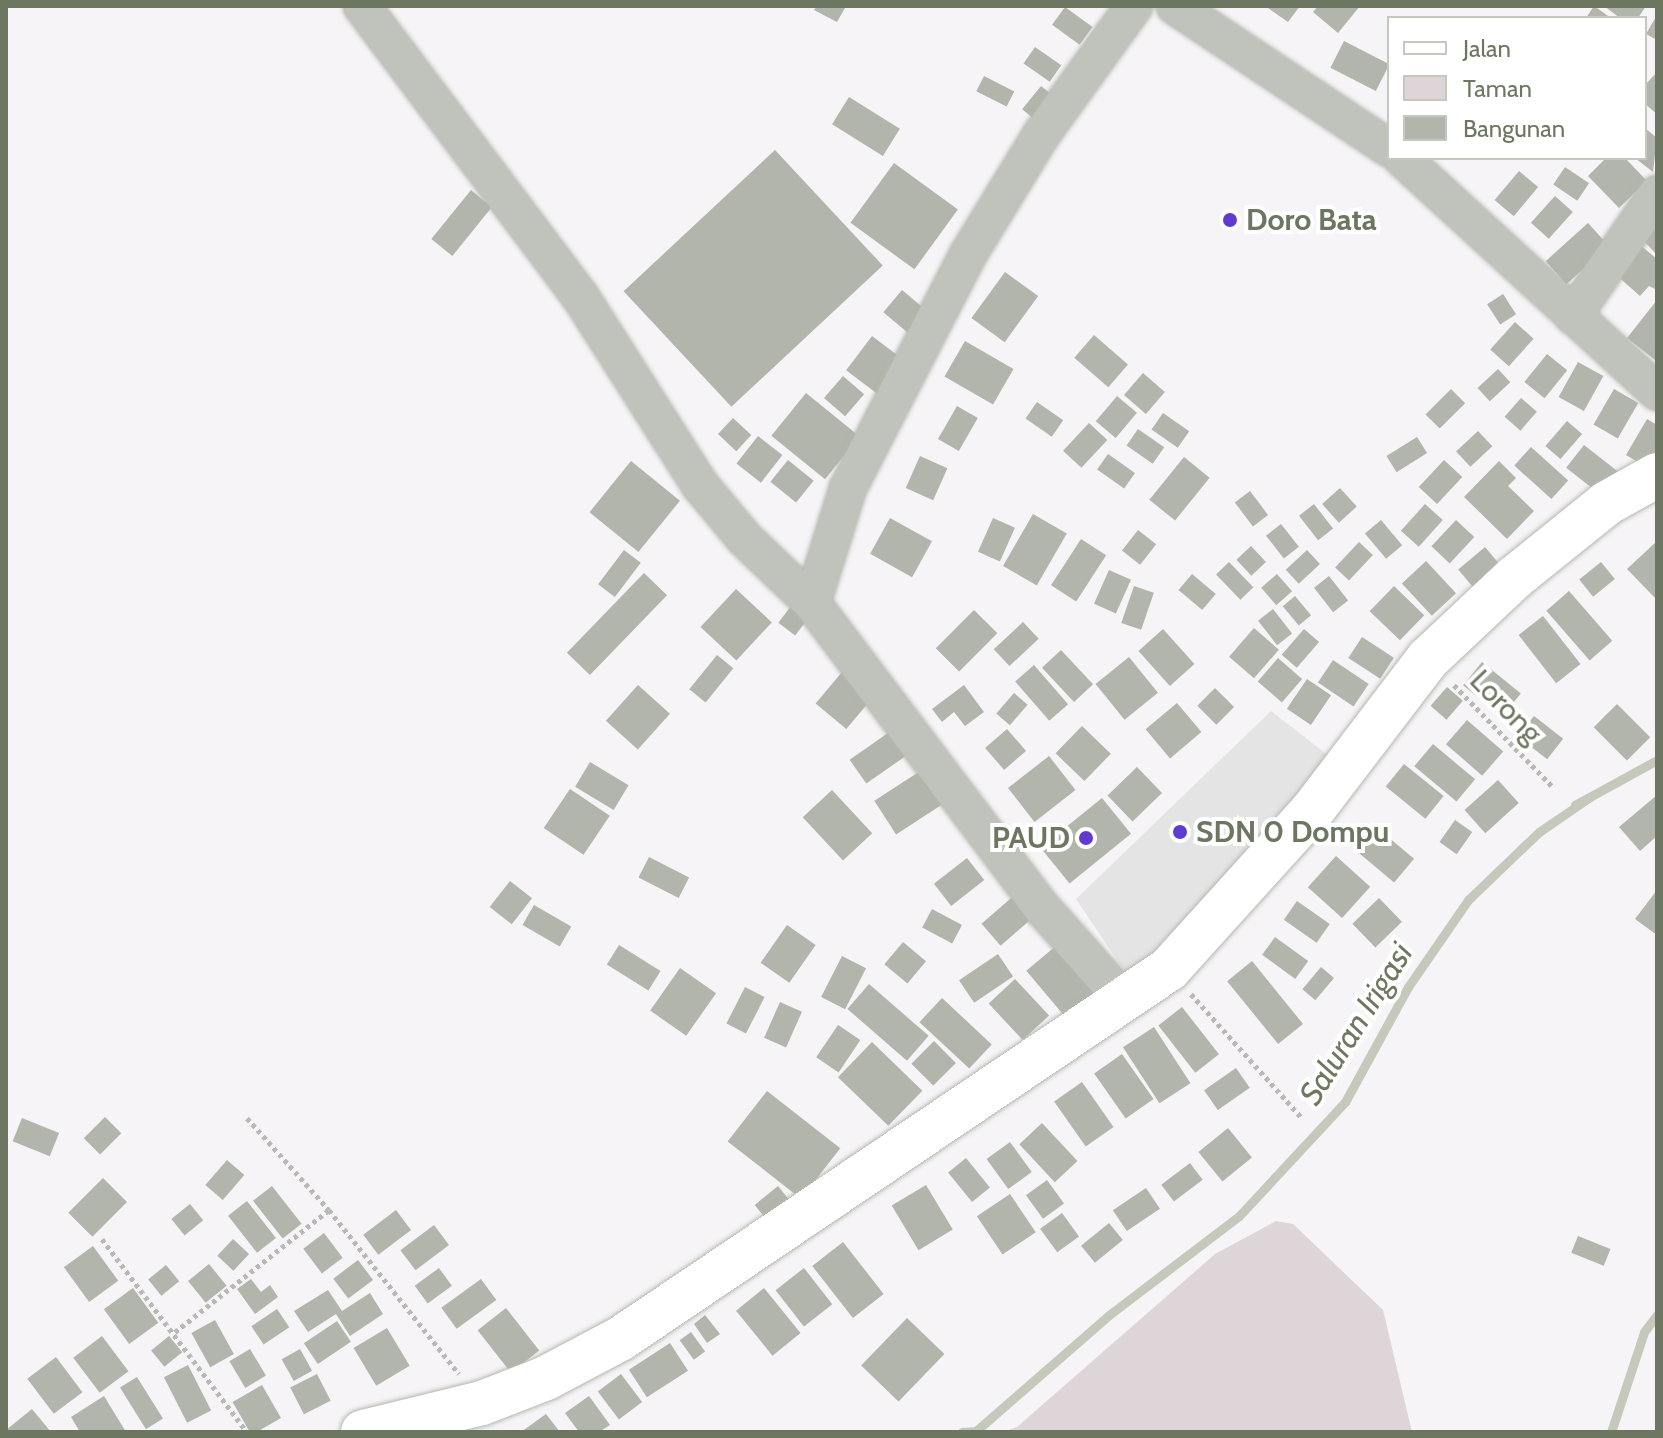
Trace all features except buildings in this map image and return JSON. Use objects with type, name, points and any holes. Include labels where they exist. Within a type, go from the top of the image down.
[{"type":"street","points":[[362,6],[580,296],[700,485],[744,538],[812,603],[1043,909],[1125,1001]]},
{"type":"street","points":[[812,603],[848,488],[969,253],[1041,135],[1134,6]]},
{"type":"street","points":[[1175,6],[1387,147]]},
{"type":"street","points":[[1404,160],[1657,392]]},
{"type":"street","points":[[1573,316],[1657,194]]},
{"type":"street","points":[[363,1432],[482,1403],[546,1378],[620,1339],[1169,969],[1312,811],[1428,659],[1514,578],[1607,503],[1657,475]]},
{"type":"path","name":"Lorong","points":[[1428,659],[1552,786]]},
{"type":"path","points":[[1169,969],[1301,1117]]},
{"type":"path","points":[[247,1118],[329,1210],[482,1403]]},
{"type":"path","points":[[175,1332],[329,1210]]},
{"type":"path","points":[[102,1239],[175,1332],[247,1432]]},
{"type":"shaded area","points":[[1271,711],[1343,767],[1132,982],[1076,899]]},
{"type":"green space","points":[[1276,1221],[1293,1224],[1383,1310],[1412,1432],[1003,1432],[1017,1427],[1215,1254]]},
{"type":"waterway","name":"Saluran Irigasi","points":[[962,1432],[976,1431],[1109,1315],[1239,1216],[1345,1102],[1408,987],[1468,900],[1539,832],[1590,797],[1575,805],[1657,760]]},
{"type":"waterway","points":[[1611,1432],[1644,1332],[1657,1315]]},
{"type":"place","name":"Doro Bata","points":[[1230,220]]},
{"type":"place","name":"SDN 0 Dompu","points":[[1180,832]]},
{"type":"place","name":"PAUD","points":[[1086,838]]}]
